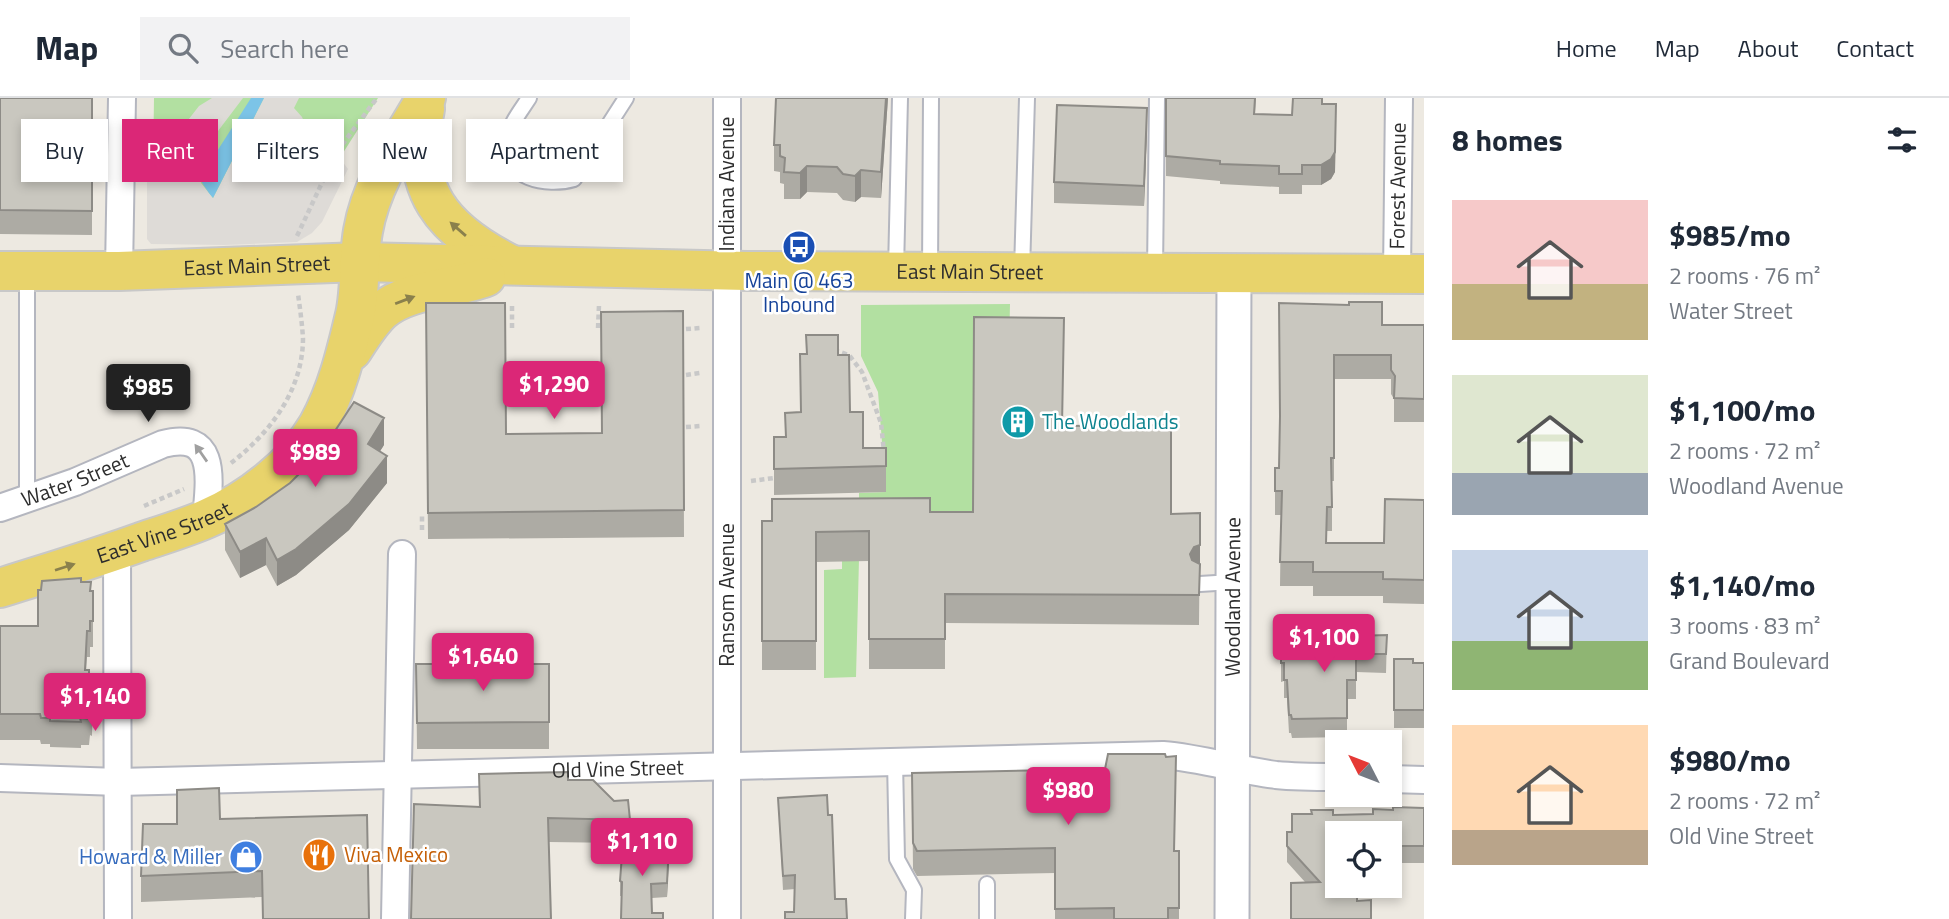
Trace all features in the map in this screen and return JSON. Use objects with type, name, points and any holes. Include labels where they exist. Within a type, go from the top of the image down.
[{"type":"main road","name":"East Main Street","points":[[426,98],[419,142],[420,158],[429,192],[436,207],[452,225],[483,251],[513,285]]},
{"type":"main road","name":"East Vine Street","points":[[0,588],[117,551],[200,502],[236,503],[264,484],[291,458],[316,427],[333,395],[358,301],[363,229],[376,189],[426,98]]},
{"type":"main road","name":"East Main Street","points":[[13,271],[119,271],[360,262],[513,285],[728,271],[1411,274]]},
{"type":"main road","name":"East Vine Street","points":[[343,365],[383,310],[402,298],[472,282],[513,285]]},
{"type":"street","points":[[119,271],[122,98]]},
{"type":"street","name":"Indiana Avenue","points":[[727,98],[728,271]]},
{"type":"street","name":"Forest Avenue","points":[[1399,98],[1411,274]]},
{"type":"street","name":"Ransom Avenue","points":[[727,919],[728,271]]},
{"type":"street","name":"Woodland Avenue","points":[[1232,919],[1234,273]]},
{"type":"street","name":"Water Street","points":[[0,508],[75,482],[174,441],[190,442],[202,451],[208,463],[209,478],[200,502]]},
{"type":"street","points":[[117,551],[118,919]]},
{"type":"street","points":[[395,919],[402,554]]},
{"type":"street","name":"Old Vine Street","points":[[0,778],[119,782],[1163,755],[1197,758],[1279,775],[1325,777]]},
{"type":"street","points":[[1402,779],[1424,780]]},
{"type":"lane","points":[[529,98],[510,128],[506,144],[509,160],[520,173],[535,181],[562,183],[575,179],[626,98]]},
{"type":"lane","points":[[900,98],[913,272]]},
{"type":"lane","points":[[913,272],[931,98]]},
{"type":"lane","points":[[1022,272],[1027,98]]},
{"type":"lane","points":[[1155,273],[1157,98]]},
{"type":"lane","points":[[13,271],[27,499]]},
{"type":"lane","points":[[1200,584],[1233,582]]},
{"type":"lane","points":[[895,761],[897,859],[914,890],[913,919]]},
{"type":"lane","points":[[987,884],[987,919]]},
{"type":"path","points":[[297,236],[336,153],[377,98]]},
{"type":"path","points":[[512,328],[513,285]]},
{"type":"path","points":[[230,465],[259,440],[288,401],[302,355],[298,289]]},
{"type":"path","points":[[598,328],[599,305]]},
{"type":"path","points":[[686,329],[700,328]]},
{"type":"path","points":[[833,350],[849,355],[862,372],[881,424],[885,463]]},
{"type":"path","points":[[686,375],[700,373]]},
{"type":"path","points":[[686,427],[700,426]]},
{"type":"path","points":[[747,481],[774,478]]},
{"type":"path","points":[[137,509],[200,502]]},
{"type":"path","points":[[422,516],[422,530]]},
{"type":"green space","points":[[154,98],[378,98],[365,119],[358,119],[358,129],[344,151],[344,119],[232,119],[232,182],[324,182],[290,236],[152,236],[153,182],[218,182],[218,119],[154,119]]},
{"type":"green space","points":[[1010,304],[1009,347],[973,542],[859,528],[859,493],[886,492],[878,392],[861,356],[861,305]]},
{"type":"green space","points":[[842,558],[859,559],[856,677],[824,678],[824,570],[842,569]]},
{"type":"shaded area","points":[[212,98],[243,98],[218,131],[218,119],[189,119],[199,106]]},
{"type":"shaded area","points":[[264,98],[299,98],[294,108],[303,119],[253,119]]},
{"type":"shaded area","points":[[232,161],[232,182],[342,182],[322,222],[312,233],[297,242],[151,244],[147,239],[147,182],[201,182],[213,198]]},
{"type":"water","points":[[251,98],[264,98],[253,119],[238,119]]},
{"type":"water","points":[[232,128],[232,161],[213,198],[202,182],[218,182],[218,150]]},
{"type":"building","points":[[0,98],[92,98],[92,119],[21,119],[21,182],[92,182],[92,211],[0,210]]},
{"type":"building","points":[[776,98],[886,98],[881,172],[861,170],[855,176],[843,174],[837,167],[807,166],[800,173],[784,172],[785,158],[780,156],[780,145],[774,145]]},
{"type":"building","points":[[1166,98],[1255,98],[1254,114],[1292,115],[1293,98],[1322,98],[1322,104],[1336,104],[1335,152],[1331,159],[1321,165],[1302,165],[1302,174],[1279,174],[1279,166],[1220,164],[1220,161],[1166,156]]},
{"type":"building","points":[[1057,105],[1147,108],[1144,186],[1054,182]]},
{"type":"building","points":[[1349,302],[1382,302],[1382,325],[1424,325],[1424,399],[1394,398],[1395,376],[1391,370],[1391,355],[1334,355],[1332,507],[1327,507],[1326,543],[1384,543],[1385,499],[1424,500],[1424,580],[1383,579],[1383,572],[1313,572],[1313,562],[1280,562],[1282,491],[1275,491],[1275,468],[1279,468],[1279,303],[1349,305]]},
{"type":"building","points":[[426,303],[505,303],[506,434],[602,433],[601,312],[683,311],[684,510],[428,513]]},
{"type":"building","points":[[974,317],[1064,318],[1062,426],[1171,425],[1171,514],[1200,513],[1200,545],[1194,547],[1190,554],[1192,560],[1200,564],[1199,595],[945,594],[945,639],[869,639],[869,531],[816,532],[816,641],[762,641],[762,521],[772,521],[772,499],[930,498],[930,512],[973,512]]},
{"type":"building","points":[[806,335],[838,335],[838,355],[849,355],[850,412],[863,412],[863,448],[886,448],[886,466],[774,469],[774,437],[786,437],[785,413],[801,412],[800,354],[807,354]]},
{"type":"building","points":[[354,402],[384,418],[368,444],[387,456],[349,504],[296,549],[277,560],[266,538],[240,552],[225,524],[256,507],[290,483],[321,452]]},
{"type":"building","points":[[81,578],[81,582],[91,582],[90,591],[93,591],[93,621],[90,621],[90,631],[87,631],[85,670],[89,670],[89,679],[93,679],[89,719],[80,718],[81,722],[50,721],[50,718],[41,718],[40,714],[0,714],[0,626],[38,626],[38,590],[41,590],[42,581]]},
{"type":"building","points":[[1387,635],[1386,654],[1356,654],[1356,680],[1347,680],[1347,718],[1292,719],[1289,715],[1287,680],[1284,680],[1284,663],[1281,663],[1281,643],[1354,641],[1354,636]]},
{"type":"building","points":[[1394,659],[1413,659],[1413,663],[1424,663],[1424,710],[1394,710]]},
{"type":"building","points":[[416,664],[549,664],[549,722],[417,723]]},
{"type":"building","points":[[1108,754],[1176,756],[1174,851],[1179,851],[1179,908],[1168,908],[1168,919],[1114,919],[1114,908],[1055,909],[1055,848],[917,851],[913,843],[912,773],[1105,769]]},
{"type":"building","points":[[568,772],[568,780],[593,780],[614,801],[628,800],[630,820],[548,818],[551,919],[411,919],[414,804],[480,807],[479,774]]},
{"type":"building","points":[[219,788],[220,819],[367,815],[369,919],[263,919],[262,871],[141,876],[143,824],[177,824],[177,790]]},
{"type":"building","points":[[827,795],[828,815],[832,815],[835,899],[846,899],[847,919],[785,919],[785,912],[794,912],[795,875],[783,876],[778,798]]},
{"type":"building","points":[[1393,807],[1424,808],[1424,846],[1402,846],[1402,821],[1325,821],[1325,898],[1371,900],[1371,919],[1291,919],[1291,883],[1320,882],[1287,846],[1287,832],[1292,832],[1292,814],[1312,814],[1311,810],[1333,810],[1333,815],[1373,814],[1373,809],[1393,810]]},
{"type":"building","points":[[623,842],[669,845],[667,883],[651,884],[652,913],[663,913],[663,919],[621,919]]},
{"type":"place","name":"Main @ 463 Inbound","points":[[799,247]]},
{"type":"place","name":"The Woodlands","points":[[1018,422]]},
{"type":"place","name":"Viva Mexico","points":[[319,855]]},
{"type":"place","name":"Howard & Miller","points":[[246,857]]}]
